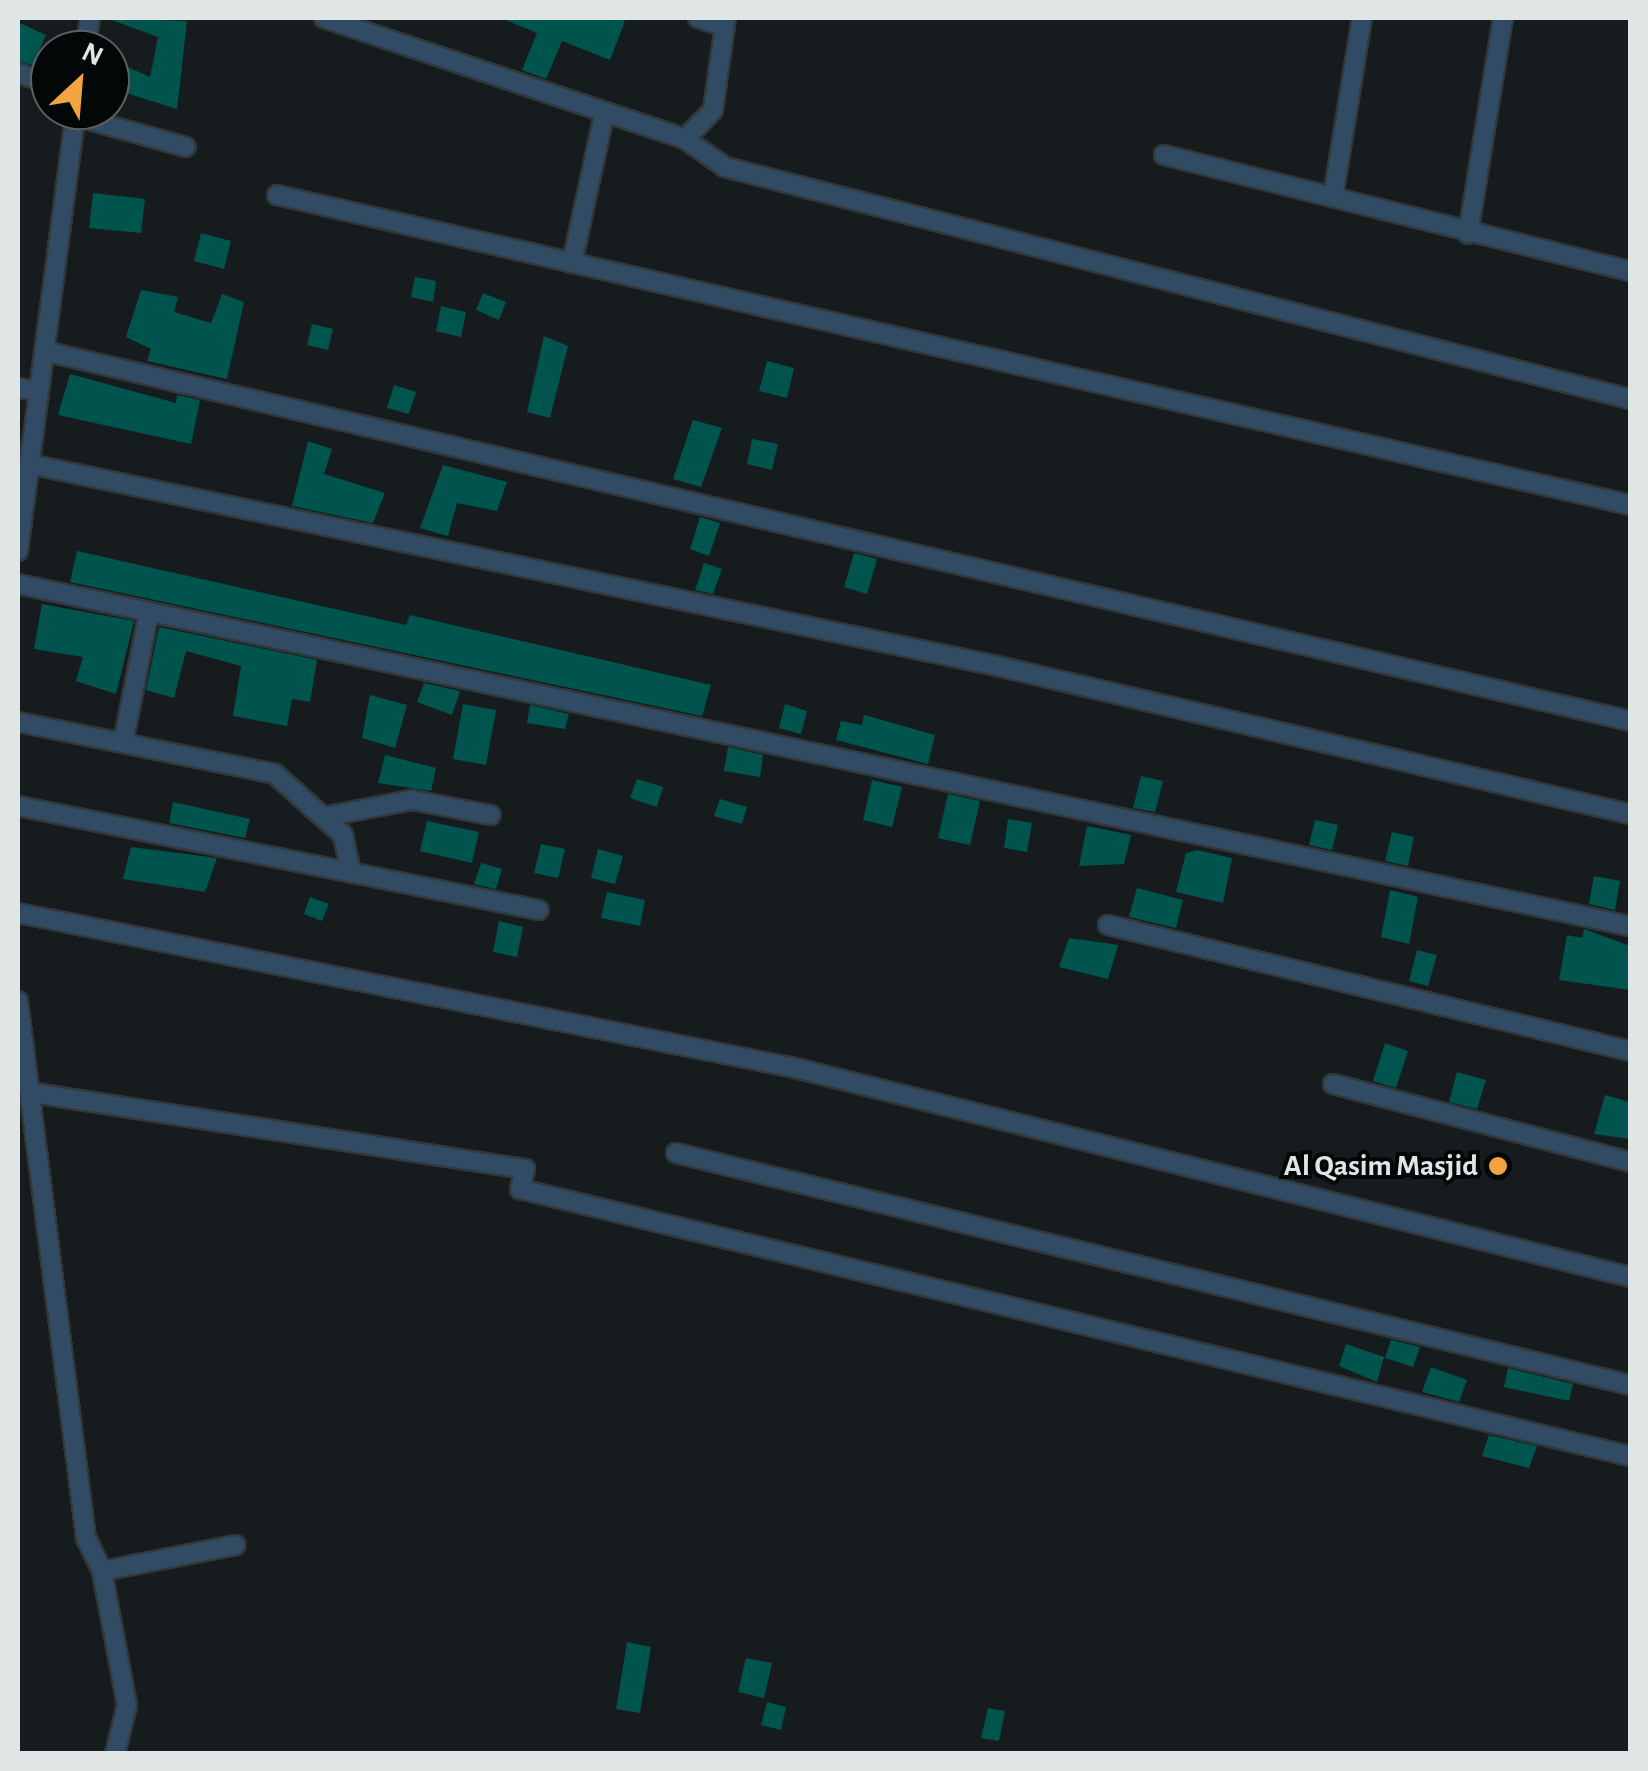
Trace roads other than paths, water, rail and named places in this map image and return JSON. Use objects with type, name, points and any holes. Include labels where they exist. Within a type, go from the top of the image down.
[{"type":"street","points":[[324,18],[604,116],[685,139],[724,167],[1630,399]]},
{"type":"street","points":[[685,139],[713,110],[726,22],[698,18]]},
{"type":"street","points":[[1332,198],[1362,18]]},
{"type":"street","points":[[1468,234],[1503,18]]},
{"type":"street","points":[[572,262],[604,116]]},
{"type":"street","points":[[18,552],[74,130]]},
{"type":"street","points":[[129,130],[186,148]]},
{"type":"street","points":[[1164,155],[1468,234],[1630,270]]},
{"type":"street","points":[[277,195],[1630,506]]},
{"type":"street","points":[[44,351],[1630,720]]},
{"type":"street","points":[[18,388],[39,391]]},
{"type":"street","points":[[29,464],[993,665],[1630,814]]},
{"type":"street","points":[[18,584],[1630,926]]},
{"type":"street","points":[[123,744],[149,612]]},
{"type":"street","points":[[18,722],[123,744],[251,763],[328,816],[344,835],[350,873]]},
{"type":"street","points":[[328,816],[412,800],[490,816]]},
{"type":"street","points":[[18,806],[539,910]]},
{"type":"street","points":[[18,912],[796,1068],[1630,1277]]},
{"type":"street","points":[[1108,924],[1630,1051]]},
{"type":"street","points":[[18,1001],[34,1093],[86,1538],[102,1572],[127,1705],[115,1754]]},
{"type":"street","points":[[1332,1084],[1630,1162]]},
{"type":"street","points":[[34,1093],[525,1169],[520,1189],[1630,1456]]},
{"type":"street","points":[[676,1153],[1630,1385]]},
{"type":"street","points":[[102,1572],[236,1545]]},
{"type":"place","name":"Al Qasim Masjid","points":[[1498,1166]]}]
